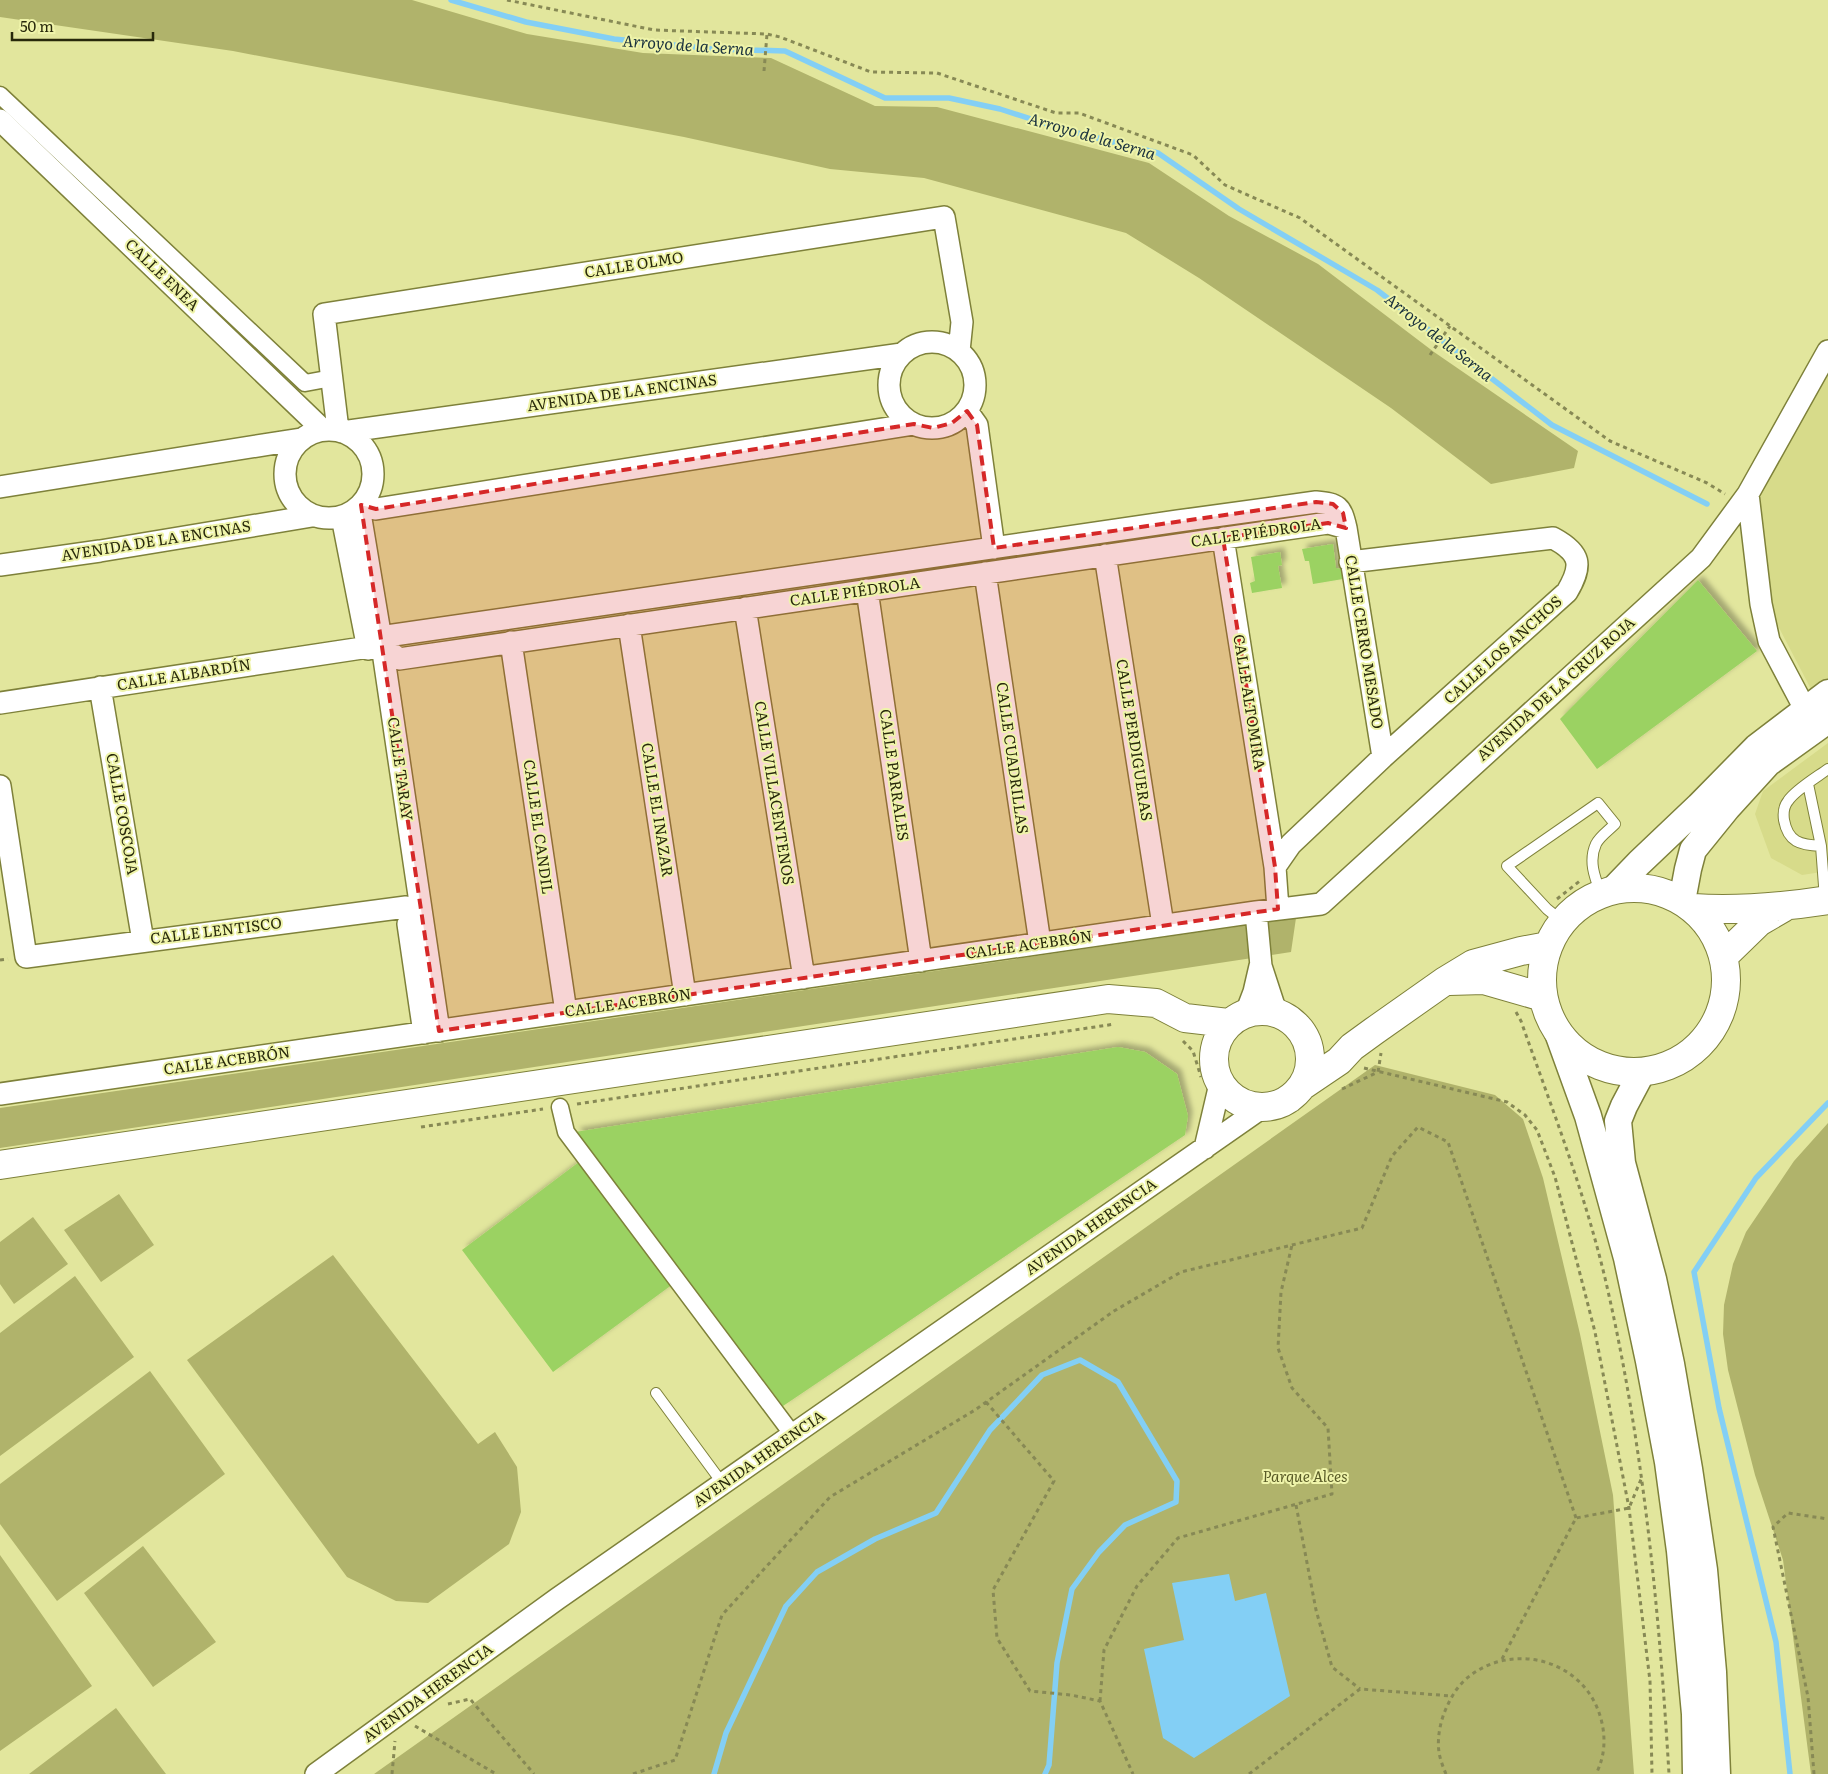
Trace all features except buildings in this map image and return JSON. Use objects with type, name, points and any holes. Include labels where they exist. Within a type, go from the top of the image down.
[{"type":"main road","points":[[1631,888],[1648,889],[1666,893],[1687,904],[1712,929],[1724,956],[1727,983],[1724,1000],[1722,1009],[1710,1033],[1692,1052],[1669,1066],[1642,1072],[1623,1072],[1604,1068],[1586,1060],[1571,1048],[1558,1033],[1549,1016],[1543,997],[1543,963],[1554,933],[1574,910],[1587,901],[1607,892],[1631,888]]},
{"type":"main road","points":[[1687,904],[1724,910],[1784,907],[1827,900]]},
{"type":"main road","points":[[1724,956],[1759,922],[1784,907]]},
{"type":"main road","points":[[0,1165],[1108,998],[1156,1003],[1183,1029],[1211,1073],[1231,1097],[1246,1105],[1270,1113],[1286,1101],[1302,1096],[1346,1054],[1445,981],[1473,964],[1548,946]]},
{"type":"main road","points":[[1445,981],[1484,980],[1543,997]]},
{"type":"main road","points":[[1183,1029],[1237,1018],[1261,1010],[1276,1012],[1291,1019],[1302,1031],[1309,1046],[1310,1067],[1302,1096]]},
{"type":"main road","points":[[1211,1073],[1217,1038],[1237,1018]]},
{"type":"main road","points":[[1309,1046],[1346,1054]]},
{"type":"street","points":[[0,94],[305,383],[332,378],[334,431]]},
{"type":"street","name":"CALLE ENEA","points":[[0,120],[334,431]]},
{"type":"street","name":"CALLE OLMO","points":[[332,378],[324,314],[944,217],[962,322],[959,350]]},
{"type":"street","points":[[301,439],[287,458],[284,481],[293,502],[312,516],[327,519],[354,510],[376,509],[914,424],[933,428],[952,423],[967,411],[973,399],[976,386],[974,373],[968,360],[959,350],[946,343],[930,341],[915,345],[902,354],[892,368],[889,384],[892,400],[900,414],[914,424]]},
{"type":"street","name":"AVENIDA DE LA CRUZ ROJA","points":[[1256,912],[1320,904],[1700,558],[1744,499],[1828,351]]},
{"type":"street","name":"AVENIDA DE LA ENCINAS","points":[[334,431],[902,354]]},
{"type":"street","points":[[967,411],[977,425],[994,548]]},
{"type":"street","points":[[0,487],[301,439],[334,431],[356,438],[368,453],[373,472],[370,491],[354,510]]},
{"type":"street","points":[[1744,499],[1769,641],[1817,714]]},
{"type":"street","name":"CALLE CERRO MESADO","points":[[994,548],[1316,502],[1333,504],[1342,513],[1346,528],[1383,757]]},
{"type":"street","name":"CALLE TARAY","points":[[354,510],[377,643],[432,1032]]},
{"type":"street","name":"AVENIDA DE LA ENCINAS","points":[[0,564],[312,516]]},
{"type":"street","name":"CALLE PIÉDROLA","points":[[377,643],[399,658],[1328,523],[1346,528]]},
{"type":"street","name":"CALLE ALTOMIRA","points":[[1223,538],[1276,867]]},
{"type":"street","name":"CALLE LOS ANCHOS","points":[[1276,867],[1291,844],[1383,757],[1568,592],[1577,576],[1577,563],[1572,552],[1553,538],[1350,562]]},
{"type":"street","name":"CALLE ALBARDÍN","points":[[0,703],[994,548]]},
{"type":"street","name":"CALLE PERDIGUERAS","points":[[1105,556],[1163,925]]},
{"type":"street","name":"CALLE CUADRILLAS","points":[[985,573],[1040,943]]},
{"type":"street","name":"CALLE PARRALES","points":[[867,590],[921,960]]},
{"type":"street","name":"CALLE VILLACENTENOS","points":[[745,608],[804,978]]},
{"type":"street","name":"CALLE EL INAZAR","points":[[628,625],[686,995]]},
{"type":"street","name":"CALLE EL CANDIL","points":[[511,642],[566,1012]]},
{"type":"street","name":"CALLE TARAY","points":[[377,643],[406,907],[432,1032]]},
{"type":"street","name":"CALLE COSCOJA","points":[[100,687],[144,941]]},
{"type":"street","points":[[1607,892],[1699,806],[1817,714],[1828,693]]},
{"type":"street","points":[[1687,904],[1688,869],[1693,850],[1727,808],[1762,755]]},
{"type":"street","name":"CALLE LENTISCO","points":[[0,786],[26,957],[406,907]]},
{"type":"street","points":[[1276,867],[1278,909]]},
{"type":"street","points":[[1256,912],[1260,966],[1276,1012]]},
{"type":"street","name":"CALLE ACEBRÓN","points":[[0,1094],[1256,912]]},
{"type":"street","points":[[1237,1018],[1254,992],[1260,966]]},
{"type":"street","points":[[1558,1033],[1588,1116],[1627,1258],[1651,1370],[1668,1462],[1680,1551],[1695,1714],[1696,1774]]},
{"type":"street","points":[[1642,1072],[1618,1121],[1622,1163],[1653,1279],[1671,1364],[1689,1469],[1704,1570],[1713,1672],[1717,1774]]},
{"type":"street","points":[[1205,1148],[1211,1073]]},
{"type":"street","points":[[560,1107],[566,1132],[793,1435]]},
{"type":"street","name":"AVENIDA HERENCIA","points":[[316,1774],[558,1599],[1205,1148],[1270,1113]]},
{"type":"lane","points":[[1821,846],[1804,845],[1793,840],[1786,829],[1783,813],[1788,801],[1828,769]]},
{"type":"lane","points":[[1808,784],[1821,846],[1827,900]]},
{"type":"lane","points":[[1563,922],[1547,909],[1507,866],[1598,803],[1615,824],[1596,843],[1592,858],[1594,874],[1607,892]]},
{"type":"lane","points":[[656,1393],[723,1484]]},
{"type":"path","points":[[507,0],[654,30],[767,34],[780,37],[871,72],[937,73],[1056,113],[1079,113],[1193,154],[1225,185],[1300,218],[1610,441],[1744,499]]},
{"type":"path","points":[[764,71],[767,34]]},
{"type":"path","points":[[1430,355],[1450,326]]},
{"type":"path","points":[[1516,1012],[1524,1029],[1586,1206],[1605,1279],[1642,1476],[1664,1690],[1669,1774]]},
{"type":"path","points":[[413,1128],[1119,1023]]},
{"type":"path","points":[[1183,1029],[1193,1051],[1211,1073]]},
{"type":"path","points":[[1378,1072],[1382,1045]]},
{"type":"path","points":[[1346,1054],[1378,1072],[1507,1102],[1525,1115],[1537,1130],[1555,1177],[1595,1332],[1629,1508],[1650,1681],[1652,1774]]},
{"type":"path","points":[[1335,1092],[1378,1072]]},
{"type":"path","points":[[1270,1113],[1302,1096]]},
{"type":"path","points":[[633,1774],[674,1760],[722,1615],[830,1497],[986,1402],[1114,1311],[1181,1272],[1362,1228],[1392,1156],[1418,1128],[1448,1142],[1576,1518],[1502,1660]]},
{"type":"path","points":[[1133,1774],[1100,1701],[1104,1650],[1137,1586],[1178,1538],[1332,1494],[1328,1428],[1292,1388],[1278,1348],[1281,1292],[1292,1245]]},
{"type":"path","points":[[986,1402],[1054,1482],[993,1590],[997,1638],[1030,1691],[1071,1695],[1100,1701]]},
{"type":"path","points":[[1629,1508],[1642,1476]]},
{"type":"path","points":[[1296,1505],[1316,1610],[1332,1667],[1360,1689],[1452,1696]]},
{"type":"path","points":[[1576,1518],[1629,1508]]},
{"type":"path","points":[[1814,1774],[1808,1697],[1773,1527],[1788,1513],[1828,1519]]},
{"type":"path","points":[[1446,1774],[1439,1751],[1440,1722],[1452,1696],[1465,1680],[1482,1668],[1502,1660],[1530,1658],[1558,1666],[1581,1683],[1597,1706],[1605,1734],[1602,1762],[1596,1774]]},
{"type":"path","points":[[1249,1774],[1360,1689]]},
{"type":"path","points":[[443,1705],[470,1699],[534,1774]]},
{"type":"path","points":[[392,1774],[398,1715],[496,1774]]},
{"type":"highlighted area","points":[[967,411],[977,425],[994,548],[1316,502],[1333,504],[1343,513],[1346,528],[1328,523],[1223,538],[1275,867],[1278,909],[439,1031],[361,505],[376,509],[914,424],[933,428],[952,423]]},
{"type":"shaded area","points":[[1828,368],[1828,682],[1813,693],[1774,618],[1757,496]]},
{"type":"shaded area","points":[[1828,743],[1828,871],[1802,875],[1771,858],[1755,814],[1763,791]]},
{"type":"green space","points":[[0,0],[412,0],[527,34],[643,53],[771,58],[875,106],[937,107],[1149,163],[1229,216],[1318,264],[1434,352],[1578,451],[1574,468],[1491,484],[1391,408],[1199,278],[1126,233],[924,178],[830,169],[684,137],[233,51],[0,17]]},
{"type":"green space","points":[[1296,918],[1291,952],[0,1148],[0,1108]]},
{"type":"green space","name":"Parque Alces","points":[[1375,1065],[1495,1095],[1523,1119],[1543,1178],[1580,1334],[1613,1495],[1634,1774],[374,1774]]},
{"type":"green space","points":[[1828,1123],[1828,1774],[1811,1774],[1783,1560],[1755,1475],[1728,1370],[1723,1334],[1724,1305],[1733,1264],[1746,1232],[1794,1161]]},
{"type":"green space","points":[[119,1194],[154,1245],[101,1282],[64,1230]]},
{"type":"green space","points":[[33,1217],[68,1264],[14,1304],[0,1284],[0,1242]]},
{"type":"green space","points":[[333,1255],[478,1444],[495,1432],[517,1467],[521,1512],[509,1544],[428,1603],[396,1601],[347,1577],[187,1360]]},
{"type":"green space","points":[[75,1276],[134,1357],[0,1456],[0,1333]]},
{"type":"green space","points":[[150,1371],[225,1474],[57,1601],[0,1524],[0,1484]]},
{"type":"green space","points":[[143,1546],[216,1642],[153,1687],[84,1593]]},
{"type":"green space","points":[[0,1555],[92,1686],[0,1751]]},
{"type":"green space","points":[[116,1708],[166,1774],[29,1774]]},
{"type":"water","points":[[1229,1574],[1235,1601],[1266,1593],[1290,1696],[1194,1758],[1163,1738],[1144,1649],[1184,1640],[1172,1583]]},
{"type":"waterway","name":"Arroyo de la Serna","points":[[451,0],[526,22],[614,39],[713,49],[785,51],[885,98],[949,98],[1000,109],[1065,130],[1158,153],[1239,209],[1377,290],[1552,425],[1707,504]]},
{"type":"waterway","points":[[1790,1774],[1776,1642],[1719,1408],[1694,1272],[1756,1178],[1828,1103]]},
{"type":"waterway","points":[[714,1774],[726,1733],[786,1606],[817,1572],[875,1539],[936,1513],[990,1430],[1042,1375],[1080,1360],[1118,1382],[1177,1481],[1176,1502],[1125,1525],[1099,1552],[1072,1589],[1057,1663],[1049,1765],[1045,1774]]}]
